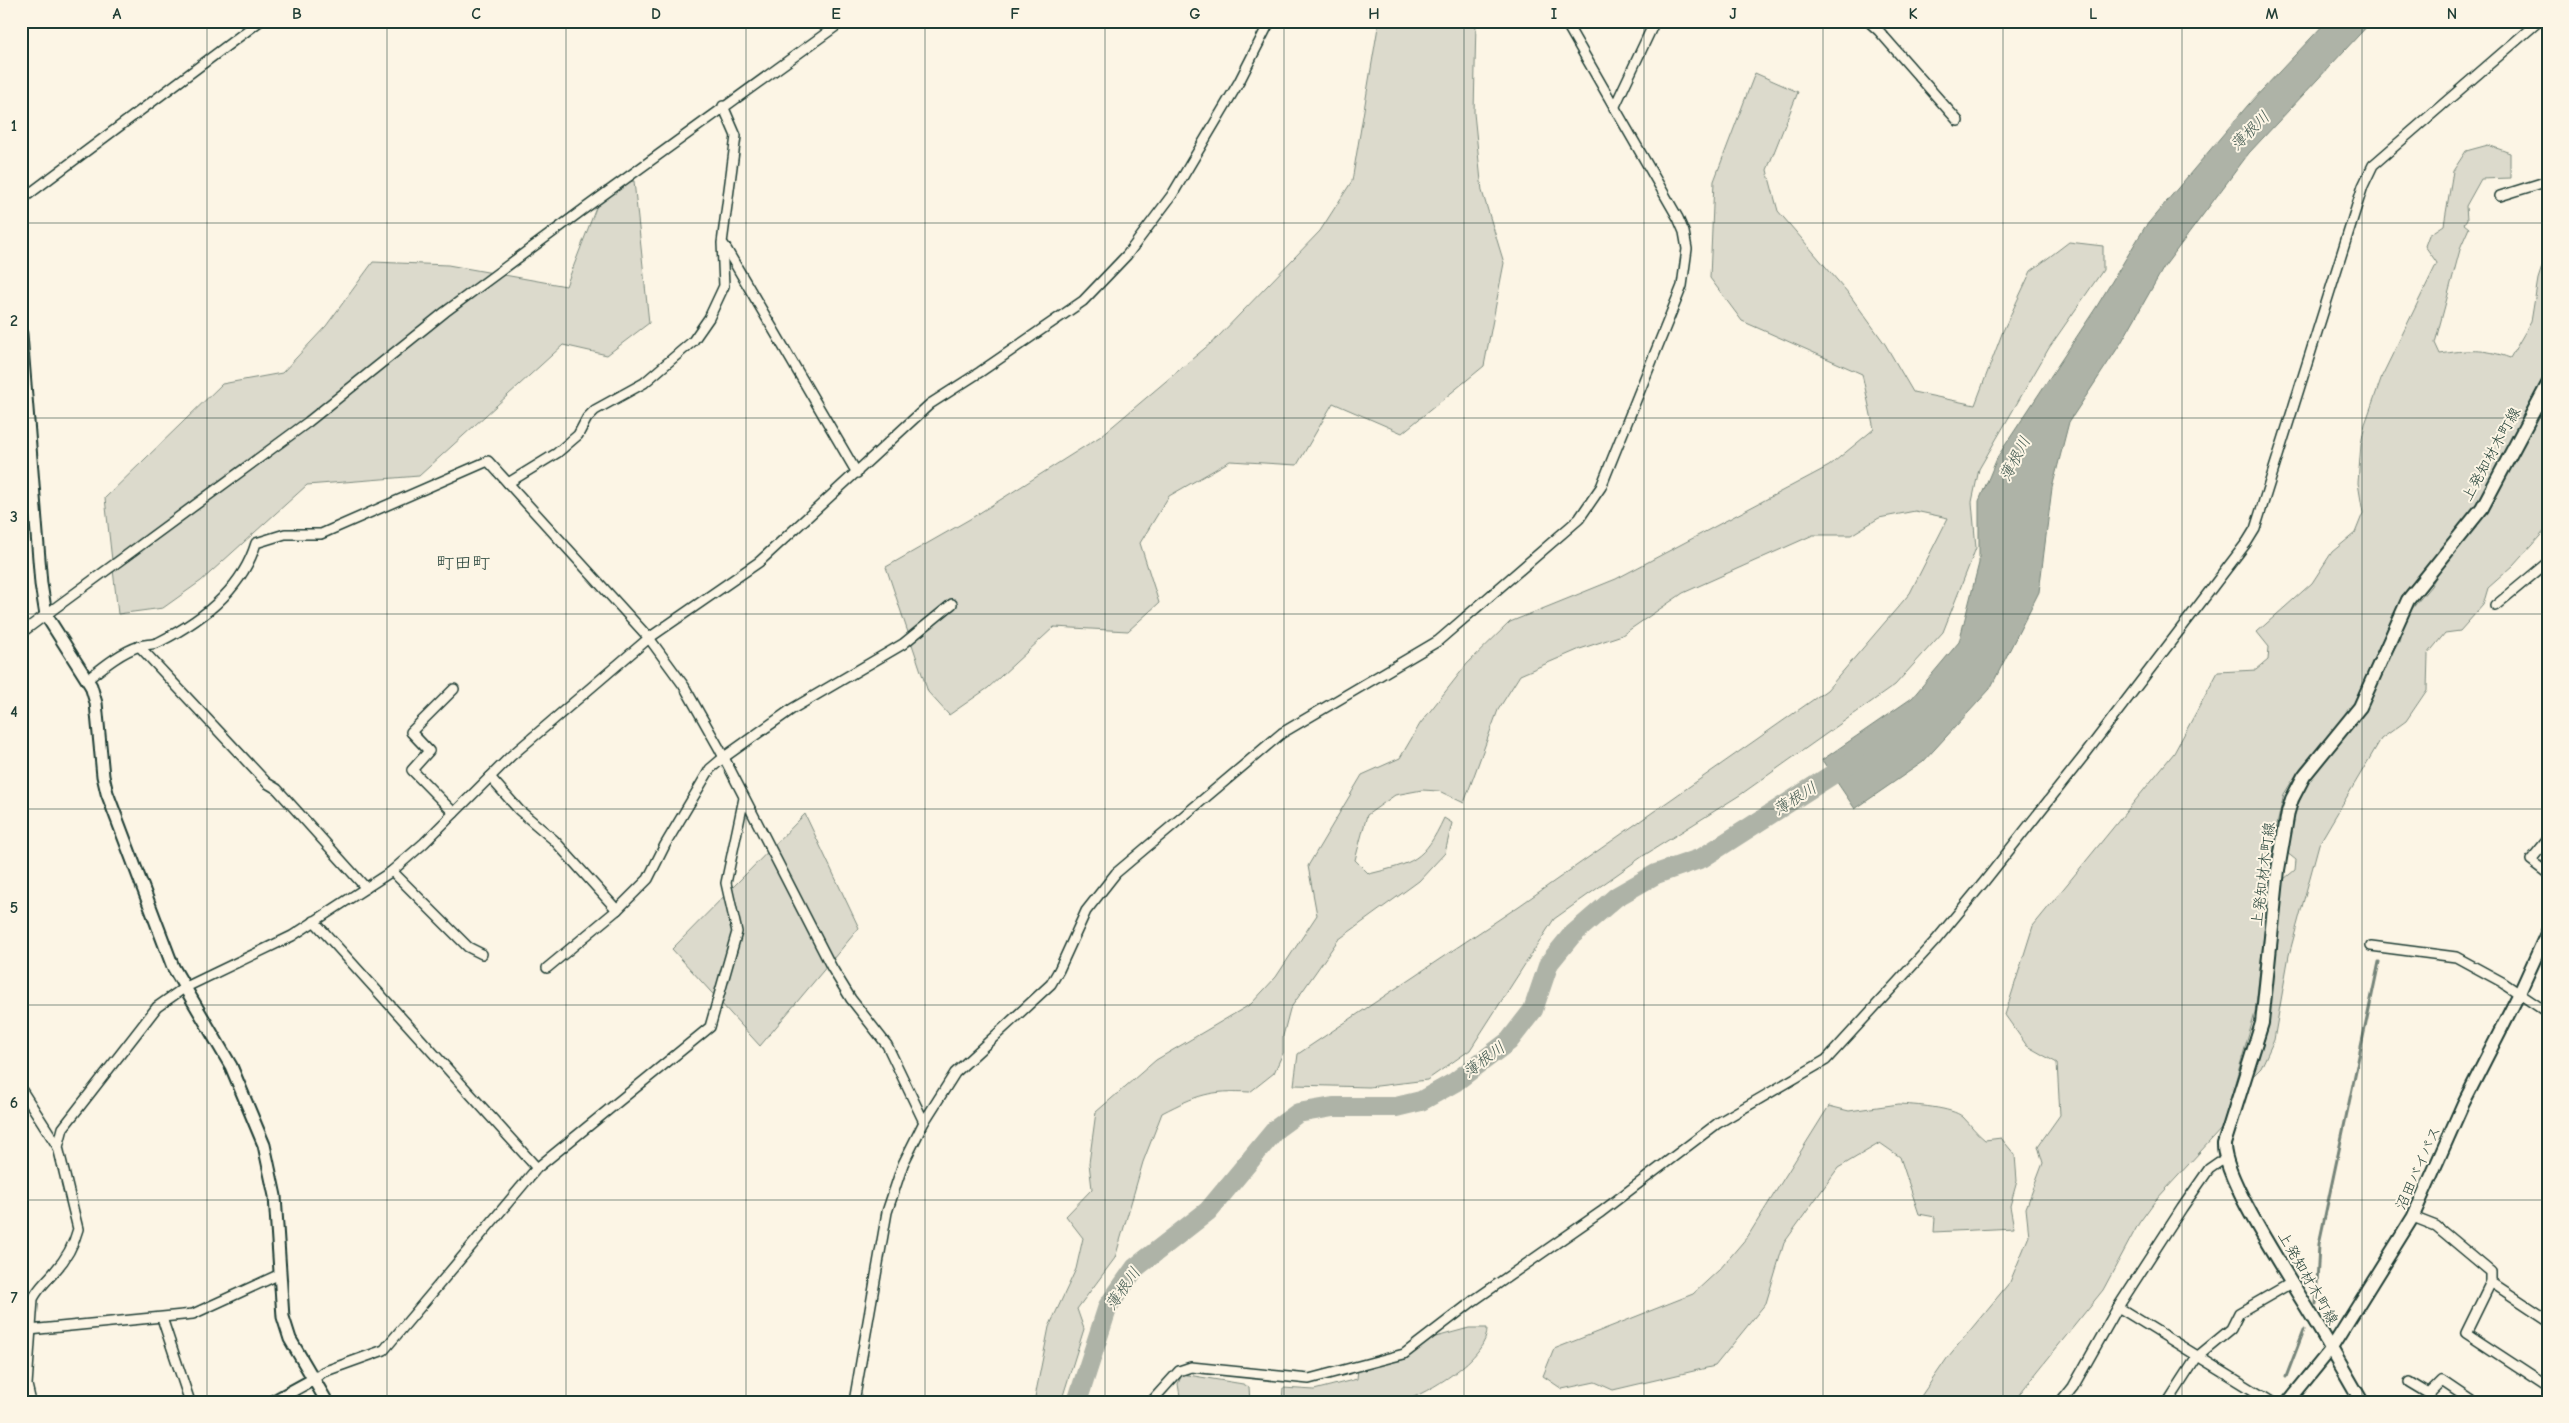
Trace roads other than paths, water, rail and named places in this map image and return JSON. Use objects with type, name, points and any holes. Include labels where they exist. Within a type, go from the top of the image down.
[{"type":"main road","name":"上発知材木町線","points":[[2362,1402],[2233,1179],[2226,1160],[2226,1134],[2253,1056],[2264,1016],[2278,870],[2292,799],[2304,776],[2360,707],[2408,600],[2482,508],[2548,384]]},
{"type":"street","points":[[21,200],[260,21]]},
{"type":"street","points":[[21,633],[308,422],[445,312],[724,106],[843,21]]},
{"type":"street","points":[[58,1147],[63,1128],[157,1007],[184,988],[292,936],[392,871],[454,814],[511,756],[649,638],[760,562],[930,404],[1083,301],[1126,255],[1172,195],[1239,82],[1270,21]]},
{"type":"street","points":[[854,1402],[886,1212],[903,1164],[924,1122],[964,1063],[1051,984],[1086,911],[1116,873],[1282,733],[1438,641],[1460,624],[1579,519],[1591,504],[1600,487],[1655,356],[1682,286],[1687,265],[1684,232],[1678,218],[1564,21]]},
{"type":"street","points":[[1614,108],[1656,21]]},
{"type":"street","points":[[1868,21],[1958,121]]},
{"type":"street","points":[[1152,1402],[1179,1371],[1191,1367],[1309,1378],[1404,1354],[1473,1301],[1601,1212],[1718,1123],[1791,1079],[1808,1072],[1836,1050],[1936,940],[1984,882],[2083,757],[2255,529],[2363,186],[2373,165],[2539,21]]},
{"type":"street","points":[[508,483],[557,453],[578,435],[587,418],[595,410],[644,384],[693,340],[709,318],[724,286],[722,243],[736,136],[724,106]]},
{"type":"street","points":[[2500,196],[2548,182]]},
{"type":"street","points":[[722,243],[856,473]]},
{"type":"street","points":[[21,334],[41,584],[46,614],[88,679],[96,703],[103,776],[107,793],[166,949],[184,988],[231,1066],[264,1145],[276,1196],[278,1275],[286,1330],[327,1402]]},
{"type":"street","points":[[88,679],[107,664],[139,646],[155,643],[177,633],[203,616],[242,577],[256,543],[285,534],[321,534],[488,461],[649,638],[684,686],[832,968],[851,999],[887,1045],[924,1122]]},
{"type":"street","points":[[2496,606],[2548,562]]},
{"type":"street","points":[[547,968],[617,910],[648,880],[665,845],[710,769],[792,709],[903,644],[952,604]]},
{"type":"street","points":[[139,646],[267,783],[277,788],[366,888]]},
{"type":"street","points":[[454,689],[411,732],[429,751],[412,770],[454,814]]},
{"type":"street","points":[[490,777],[519,810],[554,840],[617,910]]},
{"type":"street","points":[[272,1402],[323,1372],[384,1350],[537,1168],[710,1027],[737,932],[726,883],[744,798]]},
{"type":"street","points":[[2548,839],[2531,860],[2548,873]]},
{"type":"street","points":[[392,871],[468,947],[482,954]]},
{"type":"street","points":[[314,921],[537,1168]]},
{"type":"street","name":"沼田バイパス","points":[[2288,1402],[2332,1350],[2413,1217],[2463,1104],[2548,930]]},
{"type":"street","points":[[2371,946],[2456,957],[2502,982],[2548,1013]]},
{"type":"street","points":[[21,1089],[58,1147],[78,1229],[74,1242],[57,1270],[37,1290],[32,1306],[27,1389],[32,1402]]},
{"type":"street","points":[[2061,1402],[2073,1387],[2118,1308],[2209,1169],[2219,1162],[2226,1160]]},
{"type":"street","points":[[2413,1217],[2436,1226],[2491,1272],[2491,1282],[2466,1333],[2548,1387]]},
{"type":"street","points":[[30,1330],[193,1314],[278,1275]]},
{"type":"street","points":[[2168,1402],[2197,1357],[2231,1330],[2239,1313],[2291,1282]]},
{"type":"street","points":[[2491,1282],[2548,1320]]},
{"type":"street","points":[[21,1307],[32,1306]]},
{"type":"street","points":[[2118,1308],[2272,1402]]},
{"type":"street","points":[[162,1318],[190,1402]]},
{"type":"street","points":[[2410,1382],[2429,1394],[2442,1381],[2473,1402]]},
{"type":"water","points":[[2327,21],[2372,21],[2249,153],[2164,267],[2121,343],[2069,422],[2052,488],[2039,592],[1990,689],[1923,762],[1855,809],[1822,760],[1912,698],[1959,642],[1979,563],[1979,501],[1998,456],[2097,306],[2145,227],[2248,105]]},
{"type":"waterway","name":"薄根川","points":[[1077,1402],[1108,1306],[1135,1268],[1208,1211],[1276,1129],[1298,1113],[1333,1107],[1396,1107],[1421,1101],[1455,1082],[1509,1041],[1533,1010],[1549,963],[1571,936],[1616,897],[1656,874],[1702,858],[1855,760]]},
{"type":"waterway","points":[[2316,1304],[2319,1244],[2379,962]]},
{"type":"waterway","points":[[2286,1377],[2304,1330]]},
{"type":"district","name":"町田町","points":[[463,563]]}]
